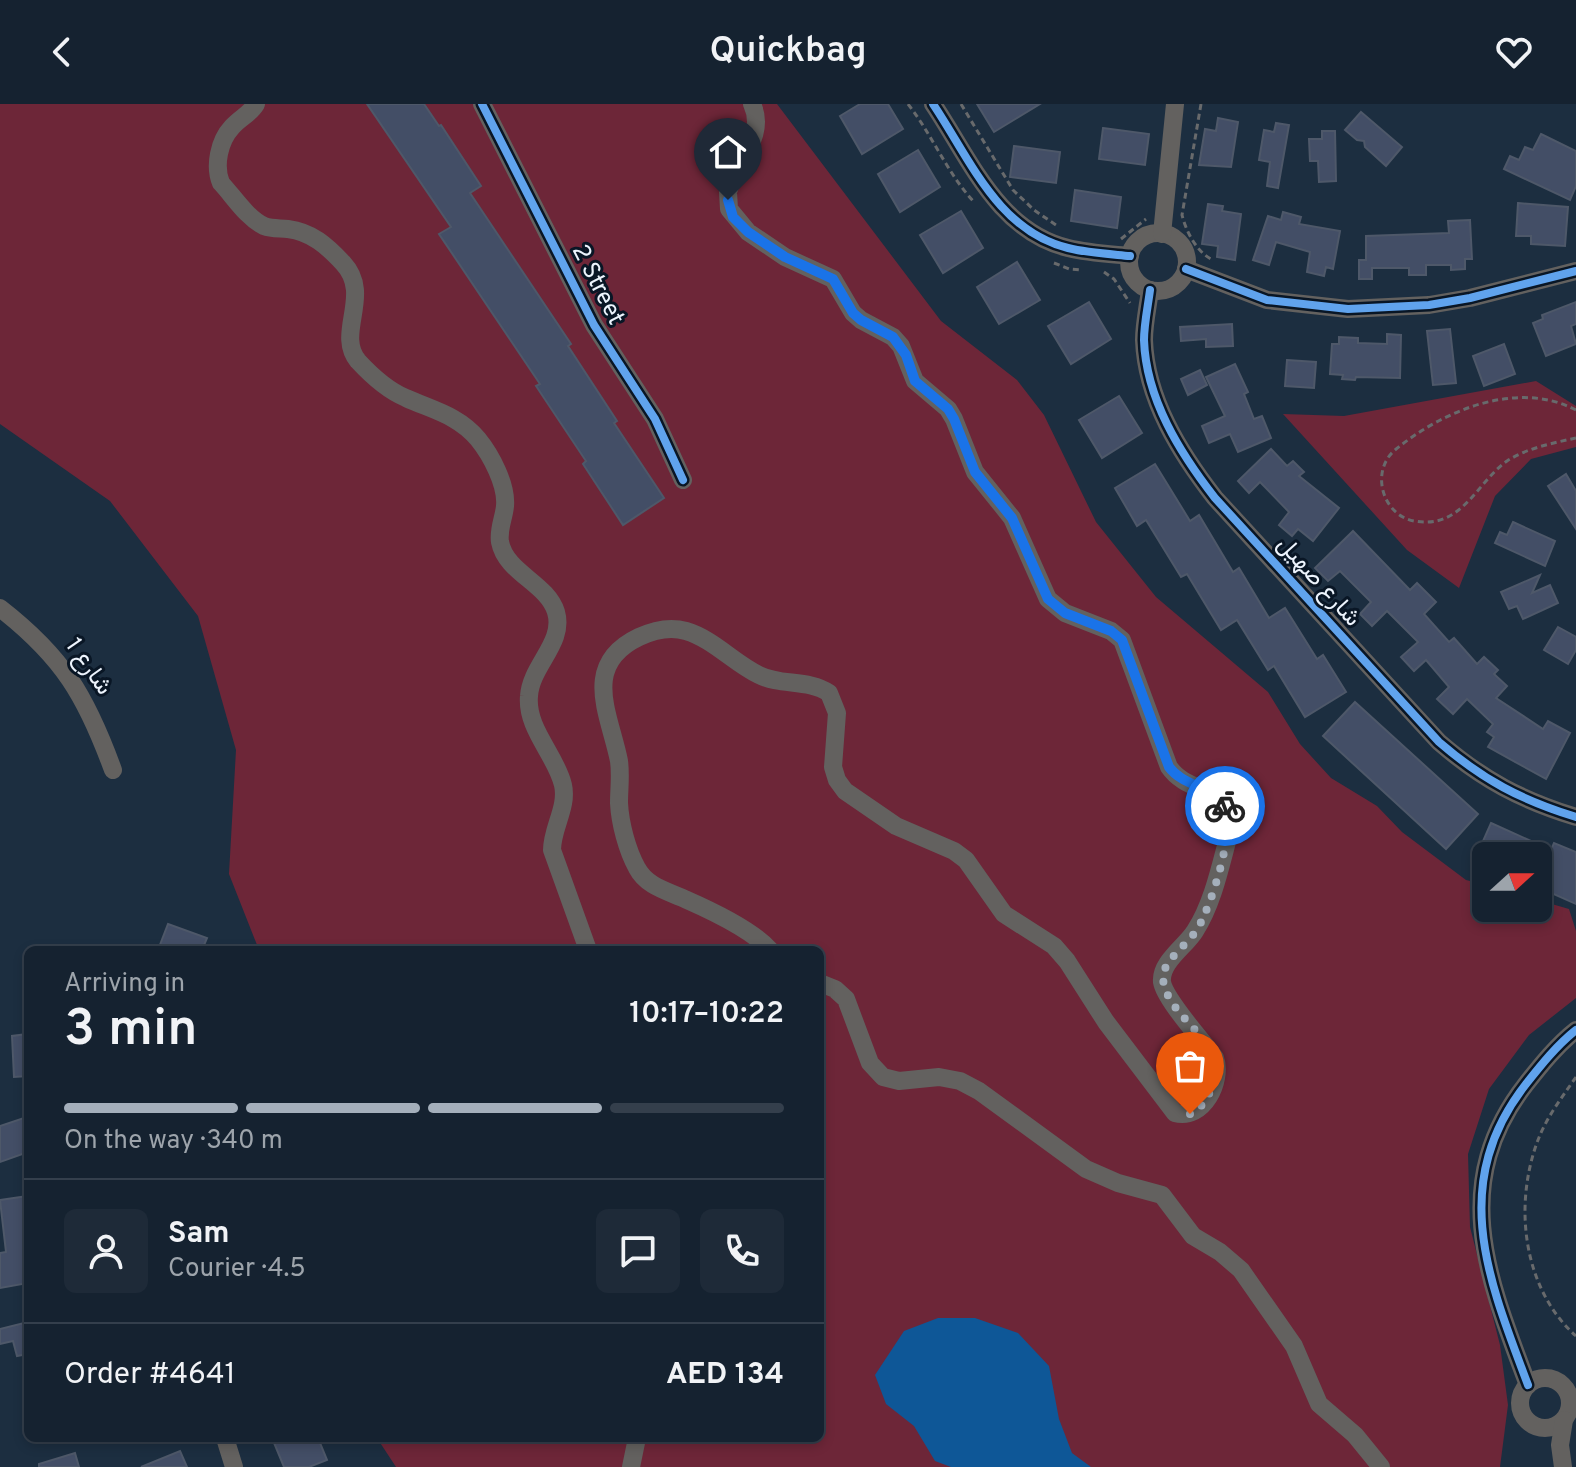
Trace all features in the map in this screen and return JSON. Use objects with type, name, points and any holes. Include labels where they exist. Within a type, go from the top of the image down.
[{"type":"street","points":[[256,104],[233,126],[224,141],[217,169],[221,183],[258,222],[269,228],[292,230],[315,237],[349,271],[356,288],[351,341],[356,358],[397,393],[461,422],[481,442],[498,475],[504,495],[499,532],[502,548],[510,561],[549,599],[555,609],[557,632],[532,682],[529,706],[535,727],[563,782],[564,798],[553,834],[552,850],[586,946]]},
{"type":"street","name":"2 Street","points":[[482,104],[594,325],[655,419],[683,480]]},
{"type":"street","points":[[752,104],[757,127],[728,192],[733,217],[769,248],[833,279],[853,313],[893,337],[901,346],[915,381],[948,409],[975,472],[1012,518],[1048,599],[1065,613],[1111,631],[1122,640],[1169,767],[1177,776],[1212,793],[1226,807],[1228,838],[1202,920],[1166,965],[1162,982],[1169,997],[1215,1058],[1218,1066],[1216,1081],[1197,1111],[1175,1113],[1106,1022],[1067,961],[1054,946],[1004,914],[966,860],[954,851],[896,826],[845,791],[833,767],[837,713],[829,693],[764,677],[687,631],[660,629],[618,651],[607,670],[603,690],[604,709],[619,764],[619,805],[633,858],[637,869],[655,886],[749,933],[765,946]]},
{"type":"street","points":[[933,104],[992,196],[1013,219],[1039,236],[1067,248],[1130,256]]},
{"type":"street","points":[[1162,234],[1175,104]]},
{"type":"street","points":[[1162,234],[1178,242],[1184,250],[1186,269],[1176,284],[1159,291],[1150,290],[1136,281],[1129,265],[1130,256],[1132,248],[1145,236],[1162,234]]},
{"type":"street","points":[[1186,269],[1267,300],[1348,309],[1389,308],[1470,298],[1576,271]]},
{"type":"street","name":"شارع صهيل","points":[[1150,290],[1144,340],[1160,408],[1174,440],[1215,498],[1439,742],[1469,768],[1505,790],[1576,817]]},
{"type":"street","name":"شارع 1","points":[[0,608],[35,637],[72,679],[86,703],[113,770]]},
{"type":"street","points":[[824,985],[846,999],[870,1063],[883,1077],[899,1081],[939,1077],[960,1081],[979,1091],[1086,1169],[1118,1183],[1162,1195],[1193,1236],[1230,1259],[1241,1270],[1294,1346],[1319,1404],[1355,1435],[1381,1467]]},
{"type":"street","points":[[1528,1385],[1503,1320],[1486,1261],[1480,1227],[1481,1197],[1486,1162],[1497,1130],[1513,1100],[1539,1067],[1576,1030]]},
{"type":"street","points":[[1545,1378],[1557,1381],[1566,1390],[1570,1407],[1562,1463],[1542,1429],[1529,1423],[1521,1411],[1520,1397],[1528,1385],[1545,1378]]},
{"type":"street","points":[[1542,1429],[1558,1425],[1570,1407]]},
{"type":"street","points":[[226,1442],[234,1467]]},
{"type":"street","points":[[631,1467],[636,1442]]},
{"type":"path","points":[[961,104],[1013,190],[1034,210],[1060,227]]},
{"type":"path","points":[[1201,104],[1182,215],[1185,228],[1204,255],[1212,260],[1209,278]]},
{"type":"path","points":[[1117,240],[1145,221],[1147,216]]},
{"type":"path","points":[[1576,410],[1565,404],[1538,399],[1477,404],[1445,417],[1391,453],[1383,468],[1381,485],[1386,502],[1398,514],[1414,521],[1431,521],[1455,513],[1467,505],[1508,461],[1552,443],[1576,438]]},
{"type":"path","points":[[1576,1077],[1540,1135],[1529,1170],[1524,1201],[1525,1233],[1544,1294],[1566,1327],[1576,1336]]},
{"type":"shaded area","points":[[0,104],[777,104],[941,321],[1017,380],[1044,415],[1096,522],[1156,597],[1268,692],[1300,744],[1331,778],[1377,806],[1402,832],[1472,882],[1472,922],[1552,922],[1552,904],[1569,909],[1576,931],[1576,998],[1529,1035],[1489,1089],[1468,1154],[1470,1227],[1500,1345],[1508,1405],[1500,1467],[396,1467],[380,1442],[824,1442],[824,946],[257,946],[229,874],[236,750],[198,616],[110,501],[0,424]]},
{"type":"shaded area","points":[[1536,381],[1576,406],[1576,447],[1531,459],[1495,496],[1459,588],[1407,550],[1283,414],[1344,416]]},
{"type":"water","points":[[938,1318],[975,1318],[1018,1333],[1049,1366],[1059,1419],[1072,1453],[1091,1467],[951,1467],[935,1461],[914,1426],[886,1404],[875,1375],[904,1331]]},
{"type":"building","points":[[367,104],[424,104],[441,125],[481,186],[470,193],[571,344],[568,346],[617,421],[614,423],[664,498],[623,525],[583,464],[586,461],[536,386],[540,384],[439,234],[451,227]]},
{"type":"building","points":[[860,104],[888,104],[903,129],[862,154],[840,116]]},
{"type":"building","points":[[977,104],[1040,104],[994,132]]},
{"type":"building","points":[[1361,112],[1402,147],[1386,166],[1365,147],[1364,141],[1357,140],[1345,130]]},
{"type":"building","points":[[1218,118],[1238,122],[1231,167],[1199,165],[1205,129],[1216,131]]},
{"type":"building","points":[[1276,123],[1289,125],[1278,188],[1267,186],[1270,162],[1259,160],[1264,130],[1274,132]]},
{"type":"building","points":[[1103,128],[1149,134],[1145,165],[1099,159]]},
{"type":"building","points":[[1322,131],[1335,131],[1336,181],[1319,182],[1318,161],[1310,161],[1309,139],[1322,139]]},
{"type":"building","points":[[1541,134],[1576,151],[1576,186],[1570,200],[1504,169],[1510,156],[1519,160],[1525,147],[1533,150]]},
{"type":"building","points":[[1014,146],[1060,152],[1056,183],[1010,177]]},
{"type":"building","points":[[918,150],[940,187],[900,212],[878,174]]},
{"type":"building","points":[[1075,190],[1121,197],[1117,228],[1071,221]]},
{"type":"building","points":[[1518,203],[1568,207],[1565,246],[1531,244],[1531,236],[1516,236]]},
{"type":"building","points":[[1208,204],[1223,206],[1222,211],[1241,214],[1235,260],[1217,257],[1218,246],[1202,244]]},
{"type":"building","points":[[961,211],[983,248],[943,273],[920,235]]},
{"type":"building","points":[[1283,212],[1301,217],[1299,224],[1340,231],[1333,269],[1326,267],[1324,276],[1307,272],[1310,252],[1276,242],[1269,265],[1253,260],[1268,216],[1281,220]]},
{"type":"building","points":[[1470,220],[1472,259],[1465,259],[1465,269],[1451,270],[1451,265],[1426,265],[1426,275],[1409,275],[1409,268],[1372,268],[1372,279],[1359,279],[1359,260],[1366,260],[1366,236],[1449,233],[1448,221]]},
{"type":"building","points":[[1017,262],[1040,300],[999,324],[977,287]]},
{"type":"building","points":[[1089,302],[1111,339],[1071,364],[1048,326]]},
{"type":"building","points":[[1576,302],[1576,324],[1571,326],[1576,344],[1546,356],[1533,323],[1543,319],[1542,315]]},
{"type":"building","points":[[1232,324],[1233,346],[1206,347],[1206,339],[1181,341],[1180,327]]},
{"type":"building","points":[[1450,329],[1456,383],[1433,385],[1427,331]]},
{"type":"building","points":[[1387,334],[1401,335],[1400,378],[1356,377],[1355,380],[1330,374],[1332,344],[1339,344],[1339,337],[1358,338],[1358,343],[1387,344]]},
{"type":"building","points":[[1504,344],[1515,374],[1484,386],[1473,356]]},
{"type":"building","points":[[1287,360],[1316,362],[1314,388],[1285,386]]},
{"type":"building","points":[[1235,364],[1248,392],[1244,394],[1254,419],[1262,416],[1271,438],[1238,452],[1230,434],[1209,443],[1202,426],[1225,416],[1206,377]]},
{"type":"building","points":[[1200,370],[1207,385],[1188,395],[1181,379]]},
{"type":"building","points":[[1119,396],[1142,433],[1102,458],[1079,420]]},
{"type":"building","points":[[1271,449],[1287,466],[1293,461],[1304,472],[1299,476],[1339,508],[1313,541],[1298,529],[1292,536],[1279,525],[1289,512],[1260,482],[1249,493],[1238,481]]},
{"type":"building","points":[[1155,464],[1190,521],[1199,515],[1233,572],[1239,568],[1269,618],[1285,608],[1317,659],[1323,655],[1346,692],[1305,717],[1274,666],[1268,670],[1237,620],[1221,630],[1187,574],[1181,577],[1146,520],[1137,526],[1115,488]]},
{"type":"building","points":[[1566,474],[1576,491],[1576,529],[1548,486]]},
{"type":"building","points":[[1513,522],[1555,541],[1545,566],[1495,543],[1500,532],[1507,535]]},
{"type":"building","points":[[1353,531],[1410,590],[1417,583],[1436,602],[1424,614],[1449,642],[1454,638],[1477,664],[1484,657],[1498,670],[1494,674],[1507,686],[1496,698],[1543,729],[1548,721],[1570,733],[1546,779],[1488,747],[1494,737],[1487,732],[1493,724],[1467,699],[1453,714],[1437,699],[1449,687],[1426,660],[1414,671],[1401,657],[1418,642],[1387,611],[1372,626],[1360,614],[1371,602],[1340,571],[1328,581],[1315,568]]},
{"type":"building","points":[[1540,575],[1532,593],[1550,585],[1558,603],[1523,619],[1517,606],[1509,609],[1501,592]]},
{"type":"building","points":[[1558,627],[1576,637],[1576,650],[1568,664],[1544,650]]},
{"type":"building","points":[[1355,702],[1478,814],[1446,849],[1323,736]]},
{"type":"building","points":[[1491,823],[1533,842],[1483,842]]},
{"type":"building","points":[[1554,843],[1576,852],[1576,904],[1552,893]]},
{"type":"building","points":[[168,924],[207,938],[204,946],[160,946]]},
{"type":"building","points":[[24,1034],[24,1076],[14,1077],[12,1036]]},
{"type":"building","points":[[24,1118],[24,1153],[0,1162],[0,1126]]},
{"type":"building","points":[[24,1197],[24,1284],[0,1288],[0,1253],[6,1252],[0,1200]]},
{"type":"building","points":[[24,1323],[24,1355],[17,1356],[13,1341],[0,1344],[0,1329]]},
{"type":"building","points":[[274,1442],[320,1442],[327,1460],[309,1467],[284,1467]]},
{"type":"building","points":[[180,1451],[187,1467],[141,1467]]},
{"type":"building","points":[[75,1453],[79,1467],[39,1467],[39,1464]]},
{"type":"cycle path","points":[[482,104],[594,325],[655,419],[683,480]]},
{"type":"cycle path","points":[[933,104],[988,190],[1023,226],[1044,239],[1068,248],[1130,256]]},
{"type":"cycle path","points":[[1186,269],[1267,300],[1348,309],[1429,305],[1470,298],[1576,271]]},
{"type":"cycle path","points":[[1150,290],[1144,340],[1151,383],[1178,444],[1215,498],[1439,742],[1503,787],[1576,817]]},
{"type":"cycle path","points":[[1528,1385],[1489,1270],[1483,1232],[1482,1195],[1488,1158],[1502,1121],[1537,1070],[1576,1030]]},
{"type":"way so far","points":[[1190,1114],[1202,1106],[1216,1081],[1218,1066],[1211,1051],[1169,997],[1162,982],[1163,973],[1202,920],[1228,838],[1229,817],[1225,806]]},
{"type":"route","points":[[728,200],[733,217],[748,232],[785,257],[825,273],[839,286],[853,313],[893,337],[901,346],[915,381],[948,409],[975,472],[1012,518],[1048,599],[1065,613],[1111,631],[1122,640],[1172,772],[1212,793],[1225,806]]}]
